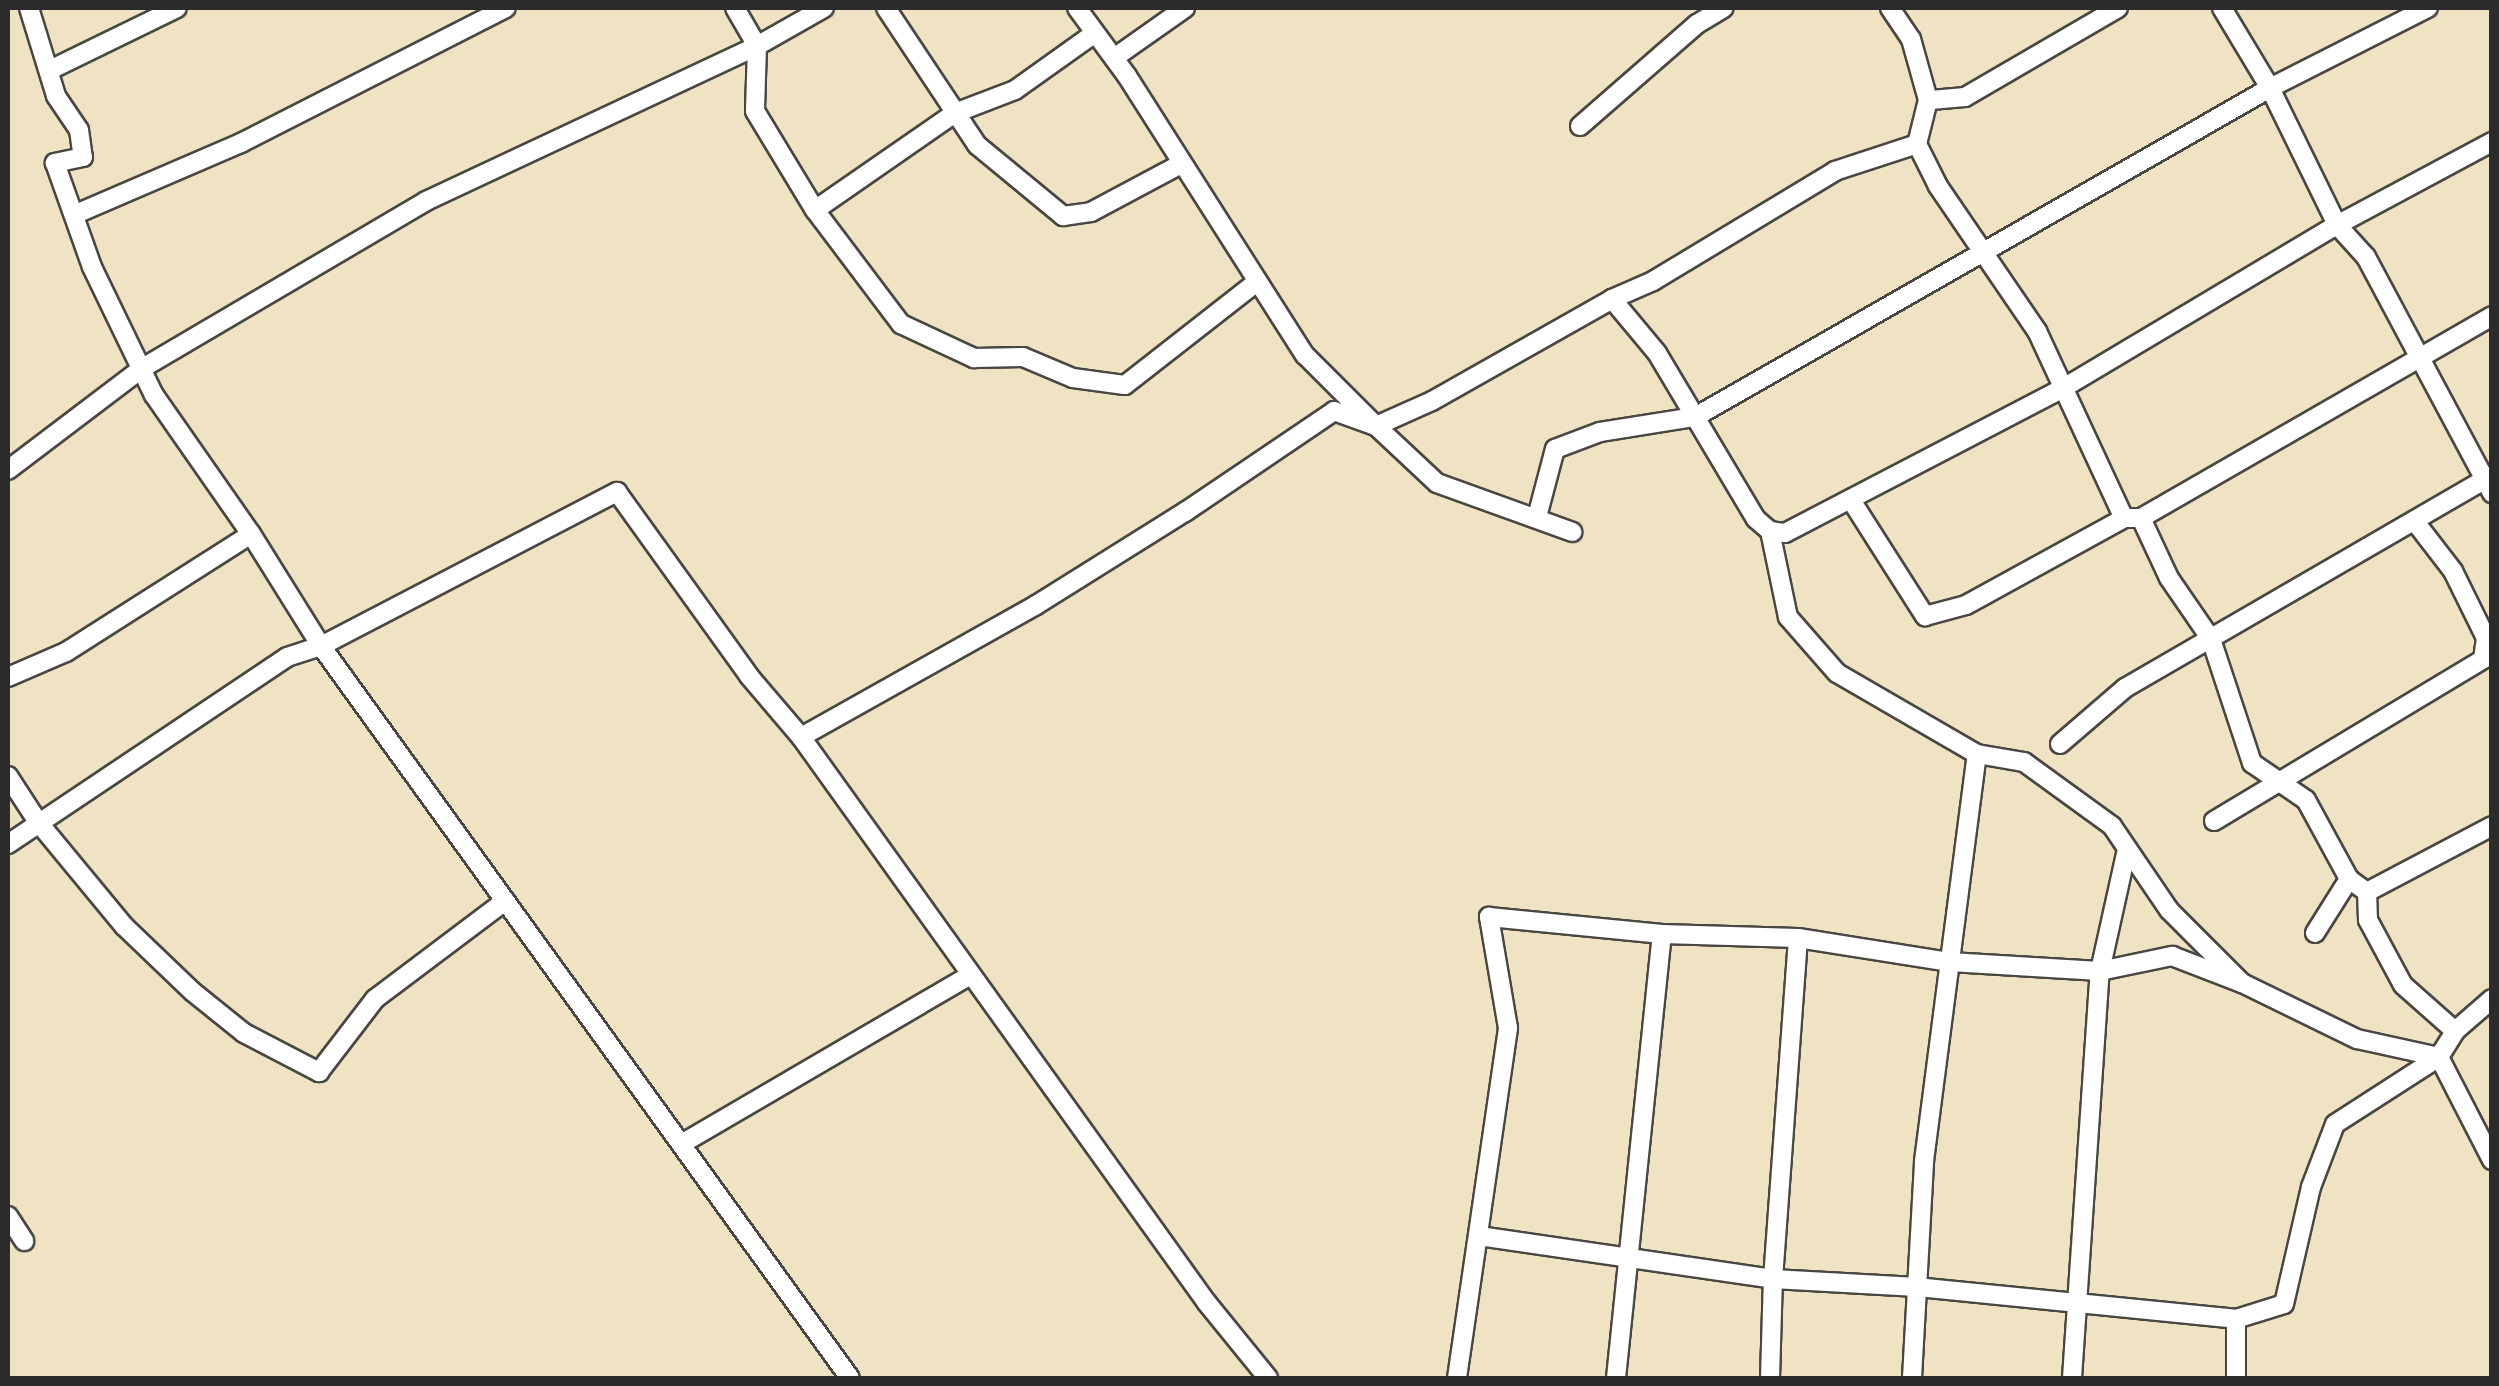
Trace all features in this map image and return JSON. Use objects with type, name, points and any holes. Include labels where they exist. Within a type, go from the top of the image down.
[{"type":"street","points":[[29,8],[56,96],[79,130],[82,157],[55,163],[92,267],[154,396],[250,534],[321,646],[850,1378]]},
{"type":"street","points":[[50,70],[178,8]]},
{"type":"street","points":[[76,214],[240,143],[506,8]]},
{"type":"street","points":[[734,8],[757,46],[755,110],[815,210],[901,324],[974,358],[1023,357],[1073,378],[1125,385],[1257,282]]},
{"type":"street","points":[[8,470],[141,369],[426,201],[757,46],[824,8]]},
{"type":"street","points":[[886,8],[977,144],[1063,216],[1091,212],[1181,164]]},
{"type":"street","points":[[1077,8],[1114,58],[1305,355],[1437,483],[1537,517]]},
{"type":"street","points":[[1114,58],[1185,8]]},
{"type":"street","points":[[1580,126],[1697,24],[1724,8]]},
{"type":"street","points":[[1890,8],[1911,39],[1928,100],[1917,144],[1938,186],[2037,331],[2132,518],[2211,639],[2252,763],[2306,800],[2349,879],[2367,892]]},
{"type":"street","points":[[1928,100],[1965,97],[2118,8]]},
{"type":"street","points":[[2060,744],[2125,688],[2489,482],[2417,357],[2366,256],[2337,225],[2270,88],[2222,8]]},
{"type":"street","points":[[1572,532],[1534,522],[1555,448],[1600,432],[1695,417],[2270,88],[2428,8]]},
{"type":"street","points":[[815,210],[955,113],[1015,90],[1095,33]]},
{"type":"street","points":[[1612,299],[1657,352],[1756,519],[1770,531],[1785,533],[2065,386],[2337,225],[2492,142]]},
{"type":"street","points":[[800,737],[1036,604],[1185,512],[1334,411],[1376,426],[1432,400],[1760,220],[1835,171],[1917,144]]},
{"type":"street","points":[[1851,500],[1925,616],[1966,605],[2132,518],[2492,316]]},
{"type":"street","points":[[8,844],[287,657],[321,646],[617,492],[749,676],[800,737],[1207,1303],[1268,1378]]},
{"type":"street","points":[[2214,822],[2487,656],[2486,638],[2452,571],[2416,523]]},
{"type":"street","points":[[1770,531],[1788,618],[1837,673],[1977,754],[2024,762],[2112,826],[2169,910],[2242,984]]},
{"type":"street","points":[[8,677],[66,652],[162,588],[223,555],[250,534]]},
{"type":"street","points":[[1912,1378],[1924,1160],[1977,754]]},
{"type":"street","points":[[8,776],[38,822],[124,926],[193,992],[244,1033],[319,1072],[375,999],[505,901]]},
{"type":"street","points":[[2367,892],[2492,826]]},
{"type":"street","points":[[2072,1378],[2100,971],[2128,849]]},
{"type":"street","points":[[2315,934],[2349,879]]},
{"type":"street","points":[[2367,892],[2368,920],[2403,985],[2455,1032]]},
{"type":"street","points":[[1456,1378],[1508,1028],[1489,917],[1662,934],[1798,938],[1950,962],[2100,971],[2172,956],[2242,984],[2357,1039],[2439,1057]]},
{"type":"street","points":[[1616,1378],[1662,934]]},
{"type":"street","points":[[1770,1378],[1773,1278],[1798,938]]},
{"type":"street","points":[[683,1143],[971,975]]},
{"type":"street","points":[[1479,1236],[1773,1278],[1918,1287],[2236,1320],[2284,1304],[2311,1187],[2335,1124],[2439,1057],[2455,1032],[2492,999]]},
{"type":"street","points":[[2439,1057],[2492,1160]]},
{"type":"street","points":[[8,1216],[24,1241]]},
{"type":"street","points":[[2236,1320],[2236,1378]]}]
